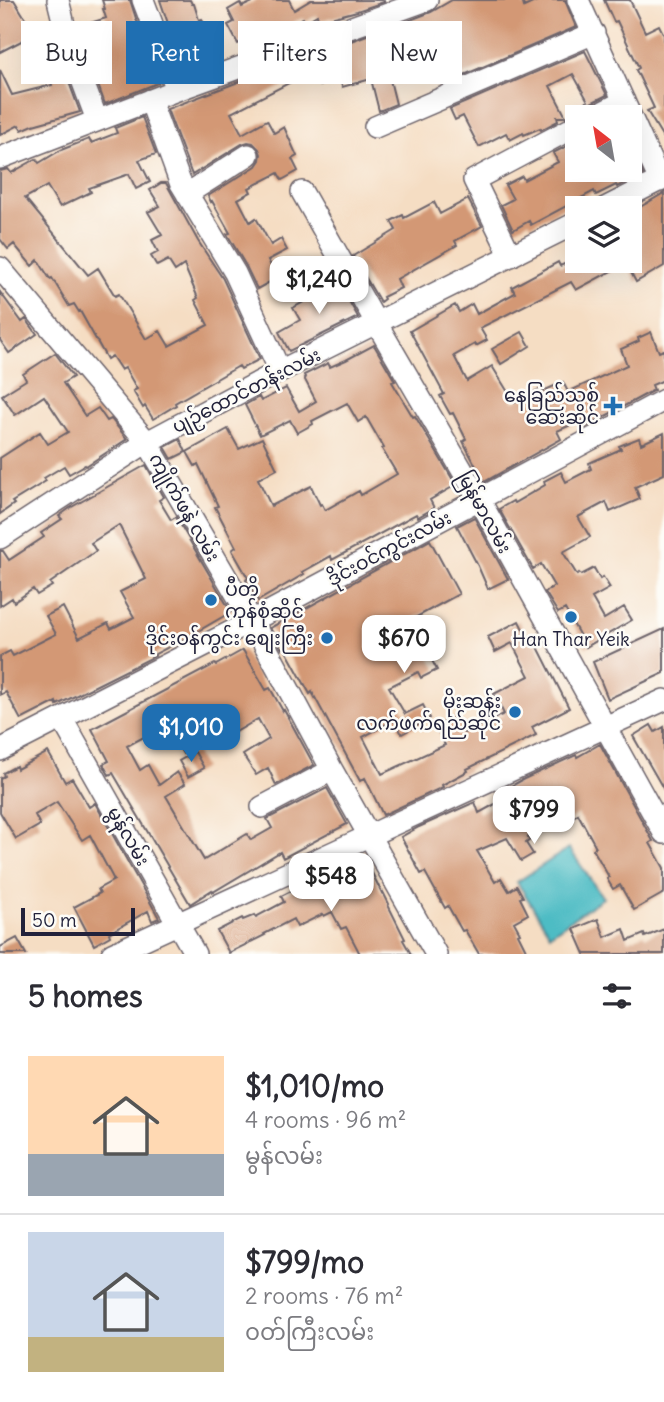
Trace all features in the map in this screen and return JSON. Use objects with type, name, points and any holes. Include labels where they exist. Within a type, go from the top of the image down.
[{"type":"street","points":[[58,0],[69,45],[97,120]]},
{"type":"street","points":[[143,0],[177,90]]},
{"type":"street","points":[[0,158],[177,90],[427,0]]},
{"type":"street","points":[[578,0],[662,179],[629,196]]},
{"type":"street","points":[[375,127],[594,33]]},
{"type":"street","points":[[150,100],[180,182],[235,273],[281,371]]},
{"type":"street","points":[[616,105],[624,101]]},
{"type":"street","points":[[511,256],[474,180],[565,132]]},
{"type":"street","points":[[187,194],[248,155]]},
{"type":"street","name":"မြန်မာလမ်း","points":[[302,192],[479,499],[664,833]]},
{"type":"street","name":"ပျဉ်ထောင်တန်းလမ်း","points":[[0,537],[147,442],[281,371],[565,229]]},
{"type":"street","name":"ကျိုက်ဖနဲ လမ်း","points":[[0,268],[147,442],[252,621],[436,954]]},
{"type":"street","name":"ဒိုင်းဝင်ကွင်းလမ်း","points":[[0,750],[252,621],[664,400]]},
{"type":"street","points":[[112,954],[664,700]]},
{"type":"street","name":"မွန်လမ်း","points":[[62,719],[195,954]]},
{"type":"street","points":[[262,807],[332,770]]},
{"type":"water","points":[[569,848],[603,898],[550,934],[517,882]]},
{"type":"building","points":[[0,0],[14,0],[27,21],[21,21],[21,41],[0,52]]},
{"type":"building","points":[[102,0],[130,0],[137,21],[126,21],[126,84],[155,84],[105,104],[98,84],[112,84],[112,21],[97,21],[106,18]]},
{"type":"building","points":[[160,0],[190,0],[199,20],[203,21],[167,21]]},
{"type":"building","points":[[257,0],[289,0],[294,10],[311,0],[384,0],[357,11],[319,21],[317,15],[307,21],[303,18],[296,21],[238,21],[238,44],[228,25],[234,22],[228,10],[240,3],[242,7]]},
{"type":"building","points":[[452,0],[522,0],[524,7],[539,0],[565,0],[576,27],[462,76],[462,21],[408,21]]},
{"type":"building","points":[[604,0],[630,0],[645,32],[659,25],[664,35],[664,139],[647,111],[654,108],[636,70],[639,68]]},
{"type":"building","points":[[366,35],[366,80],[342,87],[341,84],[352,84],[352,41]]},
{"type":"building","points":[[585,51],[607,95],[587,105],[588,101],[573,74],[550,86],[565,117],[557,117],[558,121],[541,130],[540,128],[524,135],[523,133],[510,140],[506,133],[479,147],[463,116],[455,120],[450,109]]},
{"type":"building","points":[[0,70],[12,95],[52,85],[70,84],[80,112],[22,130],[19,125],[0,135]]},
{"type":"building","points":[[238,82],[287,84],[231,113],[242,134],[267,120],[274,133],[284,127],[297,156],[292,159],[298,171],[282,180],[278,173],[249,188],[251,192],[238,199],[250,222],[256,218],[271,245],[281,239],[287,250],[268,260],[277,278],[257,289],[227,234],[230,233],[208,196],[256,166],[260,160],[259,149],[253,143],[242,144],[192,175],[167,109]]},
{"type":"building","points":[[372,84],[391,84],[396,104],[379,111]]},
{"type":"building","points":[[142,117],[156,154],[139,160],[150,182],[136,189],[129,174],[89,188],[91,192],[60,207],[47,186],[25,198],[88,275],[98,268],[115,296],[119,294],[146,339],[160,331],[169,346],[208,325],[195,300],[198,298],[184,265],[175,271],[168,260],[157,266],[151,256],[158,252],[152,240],[162,235],[148,212],[160,206],[150,190],[166,183],[223,279],[260,359],[241,369],[239,366],[153,419],[133,391],[137,389],[125,368],[121,370],[112,356],[107,359],[80,311],[74,304],[69,306],[38,260],[32,266],[14,244],[8,249],[0,239],[0,171],[8,169],[11,173],[36,159],[39,163],[61,150],[89,139],[91,143],[117,133],[115,128]]},
{"type":"building","points":[[565,147],[565,182],[627,182],[596,195],[594,191],[585,196],[565,196],[565,207],[531,225],[529,221],[513,230],[501,205],[513,199],[505,185],[522,176],[524,180],[558,162],[553,153]]},
{"type":"building","points":[[664,193],[664,266],[636,282],[631,273],[642,273],[642,206]]},
{"type":"building","points":[[468,199],[482,226],[455,241],[457,245],[397,279],[401,288],[383,297],[380,302],[353,256],[396,230],[391,221],[403,215],[404,218],[434,202],[440,214]]},
{"type":"building","points":[[558,262],[560,266],[565,264],[565,273],[607,273],[576,290],[571,282],[480,328],[487,340],[454,356],[467,381],[492,366],[514,402],[563,382],[568,392],[627,365],[621,349],[651,332],[659,352],[664,350],[664,380],[652,385],[654,390],[585,427],[582,420],[557,431],[561,439],[484,482],[463,441],[466,439],[453,413],[450,414],[440,396],[444,394],[410,331],[455,305],[459,312],[472,304],[477,314],[515,293],[512,287]]},
{"type":"building","points":[[337,280],[358,317],[289,351],[279,332],[300,320],[293,308]]},
{"type":"building","points":[[0,292],[22,322],[26,319],[37,334],[9,353],[0,340]]},
{"type":"building","points":[[522,332],[530,346],[501,364],[492,349]]},
{"type":"building","points":[[374,345],[395,381],[392,382],[456,485],[430,500],[434,508],[418,517],[416,514],[332,560],[331,556],[258,601],[232,550],[236,547],[215,507],[218,506],[198,464],[195,466],[187,452],[228,429],[239,449],[262,438],[277,469],[258,479],[271,506],[311,486],[325,510],[359,491],[361,495],[397,474],[366,417],[358,422],[347,403],[312,421],[313,424],[297,433],[290,420],[260,435],[245,405],[259,397],[261,401],[286,388],[299,411],[316,401],[304,375],[328,363],[330,367]]},
{"type":"building","points":[[55,353],[73,377],[63,383],[85,416],[98,408],[107,421],[111,419],[127,439],[69,474],[64,466],[12,502],[14,504],[0,514],[0,458],[40,432],[48,444],[68,432],[44,396],[15,415],[2,395],[26,380],[23,374]]},
{"type":"building","points":[[664,433],[664,474],[635,487],[640,499],[610,512],[606,502],[578,517],[590,537],[563,552],[577,575],[594,568],[600,579],[603,577],[610,588],[592,598],[604,619],[624,607],[632,620],[586,647],[565,609],[558,613],[545,592],[554,586],[541,564],[533,569],[499,509],[545,485],[544,481],[561,472],[566,482],[591,469],[589,463],[621,449],[619,446],[639,438],[641,444]]},
{"type":"building","points":[[180,439],[186,452],[172,459],[165,447]]},
{"type":"building","points":[[146,465],[164,497],[159,500],[171,520],[176,517],[231,612],[155,656],[21,720],[6,692],[0,695],[0,656],[10,651],[13,656],[56,634],[46,616],[63,607],[79,638],[108,623],[111,629],[134,617],[120,592],[146,579],[119,525],[91,543],[96,551],[50,583],[52,586],[37,595],[33,589],[14,602],[12,598],[0,606],[0,551],[3,551],[9,560],[44,537],[41,533],[62,519],[59,516],[70,508]]},
{"type":"building","points":[[474,517],[508,579],[488,589],[457,526]]},
{"type":"building","points":[[430,540],[459,594],[411,620],[437,670],[421,678],[418,672],[389,687],[405,714],[423,705],[430,718],[402,734],[394,720],[363,737],[382,774],[445,745],[436,726],[456,717],[464,733],[504,714],[494,694],[529,676],[512,643],[495,652],[488,637],[519,621],[530,643],[535,641],[569,708],[532,727],[536,735],[467,769],[468,771],[442,785],[443,787],[383,815],[365,778],[360,781],[312,692],[310,694],[284,647],[282,649],[270,628]]},
{"type":"building","points":[[664,629],[664,673],[608,699],[593,662]]},
{"type":"building","points":[[243,650],[266,690],[270,688],[284,710],[314,765],[276,785],[268,768],[256,775],[243,755],[269,739],[258,719],[234,733],[229,725],[183,754],[169,730],[158,736],[155,731],[127,746],[140,770],[148,765],[159,785],[177,772],[185,784],[166,796],[204,860],[247,834],[251,840],[272,828],[267,819],[327,788],[347,824],[283,858],[280,852],[190,904],[113,773],[109,775],[103,764],[109,761],[92,729]]},
{"type":"building","points":[[651,725],[655,732],[664,727],[664,790],[633,736]]},
{"type":"building","points":[[600,744],[653,841],[650,843],[664,868],[664,893],[634,910],[620,885],[613,889],[607,879],[609,877],[593,849],[596,847],[578,814],[563,823],[560,819],[528,837],[530,840],[526,843],[533,854],[521,861],[507,838],[477,851],[495,882],[501,878],[509,891],[517,886],[528,914],[514,922],[528,954],[479,954],[448,906],[445,908],[425,872],[421,874],[401,837],[475,802],[479,813],[508,797],[504,790]]},
{"type":"building","points":[[48,752],[65,782],[72,778],[89,807],[95,803],[159,918],[152,921],[148,911],[109,933],[110,936],[94,945],[74,907],[100,893],[98,889],[114,880],[90,835],[82,840],[57,802],[35,815],[40,825],[16,839],[0,812],[0,778],[4,776],[3,773],[16,766],[17,769]]},
{"type":"building","points":[[195,752],[204,768],[188,777],[179,761]]},
{"type":"building","points":[[365,859],[411,954],[360,954],[346,927],[341,929],[332,912],[297,927],[293,919],[229,953],[217,931],[242,918],[256,917],[284,902],[281,896],[303,885],[305,889]]},
{"type":"building","points":[[598,919],[605,937],[624,929],[628,941],[664,929],[664,954],[585,954],[574,929]]},
{"type":"building","points":[[17,938],[26,954],[0,954],[0,947]]},
{"type":"place","name":"နေခြည်သစ် ဆေးဆိုင်","points":[[613,406]]},
{"type":"place","name":"ပီတိ ကုန်စုံဆိုင်","points":[[211,600]]},
{"type":"place","name":"Han Thar Yeik","points":[[571,617]]},
{"type":"place","name":"ဒိုင်းဝန်ကွင်း စျေးကြီး","points":[[327,638]]},
{"type":"place","name":"မိုးဆန်း လက်ဖက်ရည်ဆိုင်","points":[[515,712]]}]
